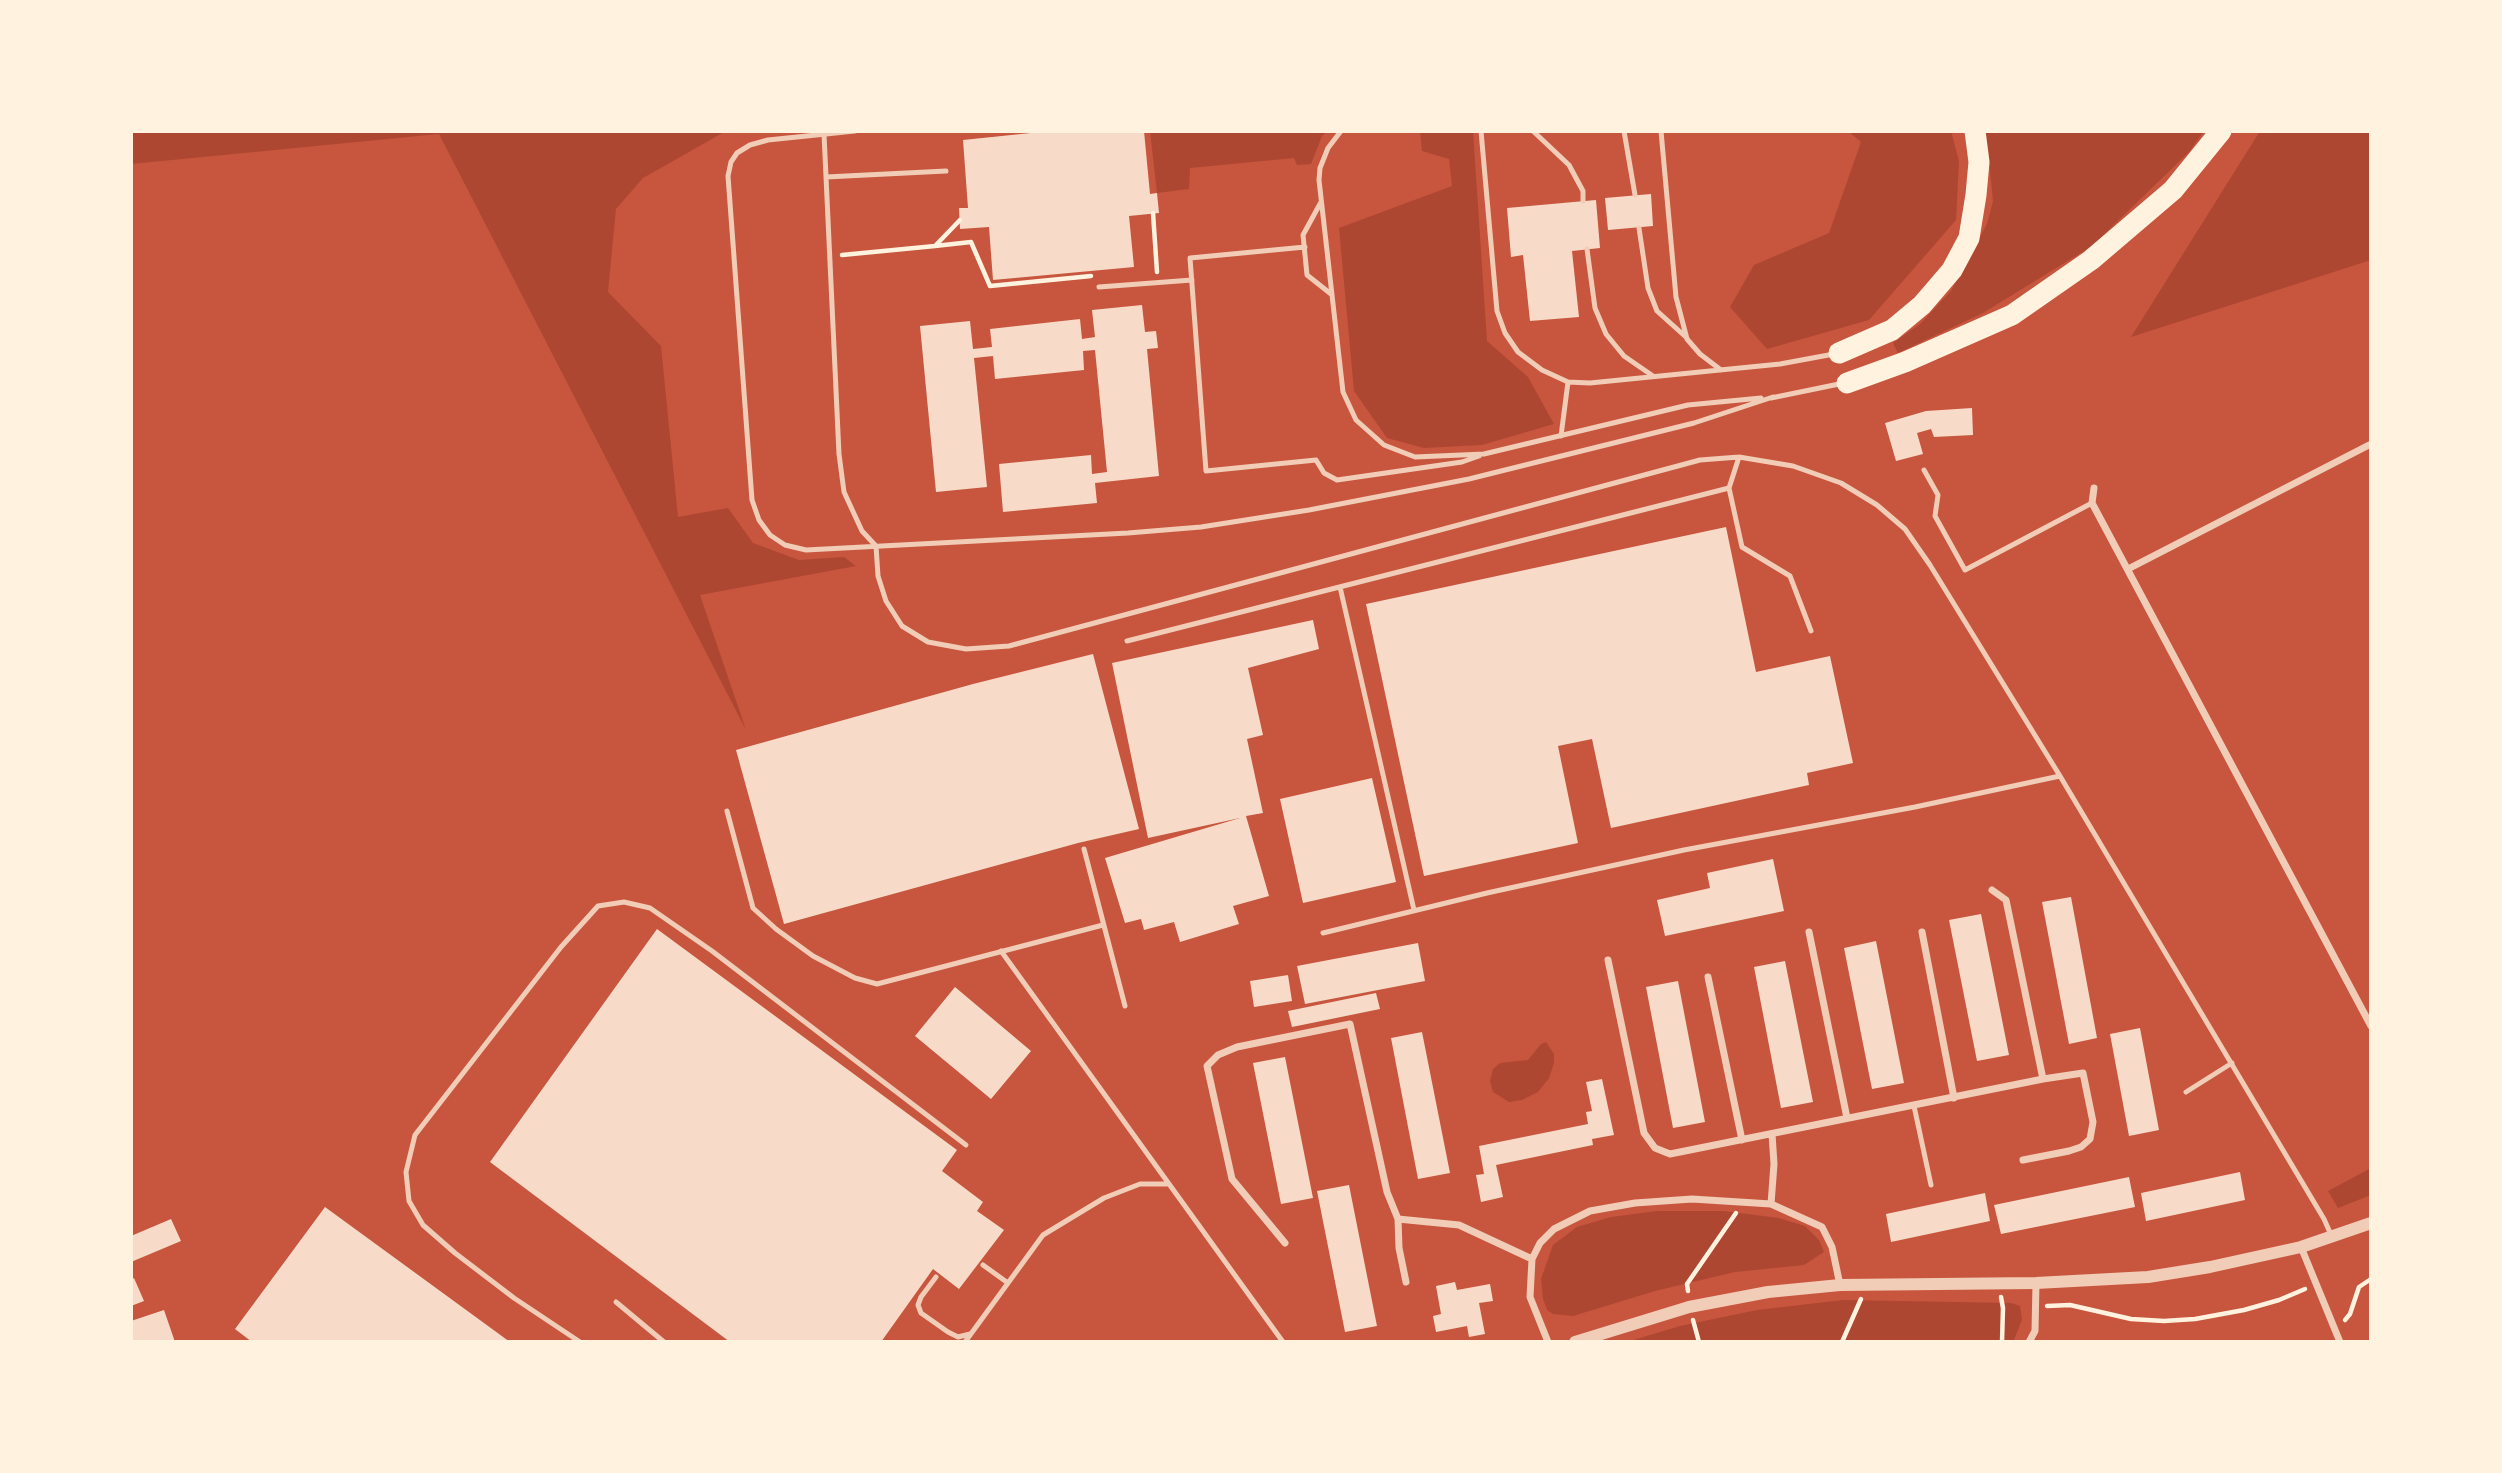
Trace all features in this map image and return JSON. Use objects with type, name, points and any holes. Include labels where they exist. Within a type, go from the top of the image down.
[{"type":"highway","points":[[1839,353],[1892,330],[1922,305],[1952,270],[1969,238],[1979,162],[1975,131]]},
{"type":"highway","points":[[1847,383],[1905,362],[2011,315],[2091,260],[2173,190],[2221,131]]},
{"type":"street","points":[[2128,569],[2371,444]]},
{"type":"street","points":[[2094,488],[2092,503],[2371,1027]]},
{"type":"street","points":[[1992,890],[2006,900],[2043,1080]]},
{"type":"street","points":[[1809,932],[1847,1118]]},
{"type":"street","points":[[1923,932],[1954,1098]]},
{"type":"street","points":[[1608,960],[1644,1133],[1656,1148],[1670,1154],[2083,1073],[2093,1122],[2090,1139],[2081,1147],[2069,1151],[2024,1160]]},
{"type":"street","points":[[1708,977],[1742,1140]]},
{"type":"street","points":[[1285,1243],[1232,1180],[1207,1066],[1218,1055],[1237,1047],[1350,1024],[1387,1192],[1398,1219],[1399,1248],[1406,1282]]},
{"type":"street","points":[[1771,1204],[1774,1164],[1772,1134]]},
{"type":"street","points":[[1548,1342],[1530,1297],[1532,1259],[1540,1243],[1554,1228],[1590,1211],[1635,1203],[1692,1199],[1771,1204],[1822,1227],[1832,1247],[1840,1285]]},
{"type":"street","points":[[1398,1219],[1458,1225],[1532,1259]]},
{"type":"street","points":[[1575,1342],[1689,1307],[1768,1292],[1865,1284],[2036,1283],[2148,1277],[2205,1268],[2301,1247],[2371,1223]]},
{"type":"street","points":[[2301,1247],[2340,1342]]},
{"type":"street","points":[[2029,1342],[2035,1331],[2036,1283]]},
{"type":"lane","points":[[855,131],[768,140],[750,145],[737,153],[731,162],[728,176],[752,500],[759,520],[770,535],[785,545],[806,550],[1201,527],[1469,480],[1694,423],[1773,397]]},
{"type":"lane","points":[[1341,131],[1328,148],[1320,168],[1321,201],[1343,392],[1356,420],[1384,445],[1415,457],[1485,454]]},
{"type":"lane","points":[[1481,131],[1497,311],[1505,334],[1518,352],[1542,370],[1568,382],[1590,383],[1780,364],[1839,353]]},
{"type":"lane","points":[[1533,131],[1569,165],[1583,191],[1583,201]]},
{"type":"lane","points":[[1624,131],[1635,195]]},
{"type":"lane","points":[[1661,131],[1676,298],[1687,339]]},
{"type":"lane","points":[[824,134],[839,454],[844,492],[862,531],[876,546],[878,576],[886,601],[902,626],[928,642],[966,649],[1009,646],[1700,460],[1739,457],[1793,466],[1841,483],[1877,505],[1905,529],[1930,565],[2232,1063],[2325,1219],[2332,1237]]},
{"type":"lane","points":[[826,177],[946,170]]},
{"type":"lane","points":[[1321,201],[1303,235],[1307,275],[1331,294]]},
{"type":"lane","points":[[1639,228],[1648,288],[1657,311],[1700,354],[1721,370]]},
{"type":"lane","points":[[1304,247],[1190,258],[1206,471],[1316,460],[1324,473],[1337,480],[1462,462],[1485,454],[1688,405],[1773,397],[1847,383]]},
{"type":"lane","points":[[1587,249],[1595,308],[1606,334],[1624,356],[1653,376]]},
{"type":"lane","points":[[1099,287],[1192,280]]},
{"type":"lane","points":[[1560,436],[1568,382]]},
{"type":"lane","points":[[1739,457],[1729,488],[1742,547],[1790,576],[1811,631]]},
{"type":"lane","points":[[1924,470],[1938,495],[1935,516],[1965,570],[2092,503]]},
{"type":"lane","points":[[1127,641],[1729,488]]},
{"type":"lane","points":[[1340,587],[1414,911]]},
{"type":"lane","points":[[1323,933],[1671,853],[1915,807],[2060,776]]},
{"type":"lane","points":[[727,811],[754,908],[776,929],[813,956],[855,978],[877,984],[1102,925]]},
{"type":"lane","points":[[1084,849],[1125,1006]]},
{"type":"lane","points":[[580,1342],[514,1298],[423,1225],[409,1201],[406,1172],[415,1135],[561,947],[598,906],[624,902],[650,908],[712,951],[966,1145]]},
{"type":"lane","points":[[1002,951],[1283,1342]]},
{"type":"lane","points":[[2186,1092],[2232,1063]]},
{"type":"lane","points":[[1914,1106],[1931,1185]]},
{"type":"lane","points":[[965,1342],[1043,1236],[1104,1198],[1140,1184],[1170,1184]]},
{"type":"lane","points":[[983,1265],[1008,1283]]},
{"type":"lane","points":[[936,1277],[921,1297],[918,1305],[921,1313],[958,1337],[970,1334]]},
{"type":"lane","points":[[616,1302],[664,1342]]},
{"type":"path","points":[[1153,213],[1158,282]]},
{"type":"path","points":[[935,246],[960,219]]},
{"type":"path","points":[[831,257],[971,242],[990,286],[1093,276],[1099,287]]},
{"type":"path","points":[[1699,1342],[1689,1307],[1687,1284],[1744,1201]]},
{"type":"path","points":[[2336,1332],[2350,1314],[2358,1287],[2371,1279]]},
{"type":"path","points":[[1998,1283],[2003,1308],[2002,1342]]},
{"type":"path","points":[[1842,1342],[1859,1307],[1865,1284]]},
{"type":"path","points":[[2036,1306],[2070,1305],[2131,1319],[2195,1319],[2221,1316],[2280,1300],[2315,1284]]},
{"type":"shaded area","points":[[131,131],[726,131],[643,178],[616,209],[608,292],[661,346],[678,517],[728,508],[753,543],[799,560],[844,557],[856,566],[700,595],[746,730],[439,134],[131,164]]},
{"type":"shaded area","points":[[1150,131],[1328,131],[1322,136],[1311,164],[1297,165],[1294,158],[1190,168],[1189,189],[1157,193]]},
{"type":"shaded area","points":[[1420,131],[1473,131],[1487,341],[1528,377],[1554,424],[1482,445],[1424,448],[1387,438],[1354,391],[1339,228],[1452,186],[1449,159],[1422,151]]},
{"type":"shaded area","points":[[1848,131],[1951,131],[1959,161],[1956,220],[1869,320],[1767,349],[1730,307],[1754,265],[1829,233],[1861,142]]},
{"type":"shaded area","points":[[1986,131],[2204,131],[2189,152],[2092,246],[1983,313],[1898,353],[1893,343],[1920,324],[1951,291],[1987,224],[1993,201]]},
{"type":"shaded area","points":[[2260,131],[2371,131],[2371,260],[2131,337]]},
{"type":"shaded area","points":[[1546,1042],[1554,1054],[1554,1063],[1549,1078],[1538,1092],[1522,1100],[1509,1102],[1493,1092],[1490,1081],[1493,1069],[1500,1063],[1528,1060],[1541,1044]]},
{"type":"shaded area","points":[[2371,1168],[2371,1195],[2338,1208],[2328,1191]]},
{"type":"shaded area","points":[[1657,1211],[1724,1211],[1779,1218],[1805,1226],[1819,1240],[1824,1252],[1804,1265],[1735,1272],[1655,1291],[1573,1316],[1553,1314],[1547,1310],[1541,1279],[1553,1245],[1577,1227],[1611,1217]]},
{"type":"shaded area","points":[[1843,1300],[2011,1303],[2020,1306],[2022,1320],[2013,1342],[1627,1342],[1680,1326],[1757,1310]]},
{"type":"building","points":[[1050,131],[1144,131],[1150,194],[1157,193],[1159,213],[1129,216],[1134,267],[993,280],[989,227],[960,229],[959,208],[968,208],[963,140]]},
{"type":"building","points":[[1651,194],[1653,226],[1608,230],[1605,198]]},
{"type":"building","points":[[1596,200],[1600,248],[1572,251],[1579,317],[1530,321],[1523,255],[1511,257],[1507,208]]},
{"type":"building","points":[[1142,305],[1145,332],[1156,331],[1158,348],[1147,349],[1159,476],[1095,483],[1097,503],[1003,512],[999,464],[1091,455],[1092,474],[1107,472],[1095,350],[1083,351],[1084,370],[995,379],[993,356],[974,358],[987,487],[936,492],[920,326],[970,321],[973,349],[992,347],[990,329],[1080,319],[1082,339],[1095,337],[1092,310]]},
{"type":"building","points":[[1972,408],[1973,435],[1934,437],[1931,429],[1917,433],[1923,454],[1896,461],[1885,423],[1926,411]]},
{"type":"building","points":[[1726,527],[1756,672],[1830,656],[1853,763],[1807,773],[1809,785],[1611,828],[1592,739],[1558,746],[1578,843],[1424,876],[1366,604]]},
{"type":"building","points":[[1313,620],[1319,649],[1248,668],[1263,735],[1247,739],[1263,813],[1246,816],[1269,896],[1233,906],[1239,924],[1180,942],[1174,922],[1144,930],[1141,919],[1125,923],[1105,858],[1240,818],[1148,838],[1112,663]]},
{"type":"building","points":[[1093,654],[1139,829],[1078,843],[784,924],[736,750],[973,684]]},
{"type":"building","points":[[1372,778],[1396,882],[1303,903],[1280,799]]},
{"type":"building","points":[[1773,859],[1784,911],[1665,936],[1657,900],[1710,888],[1707,873]]},
{"type":"building","points":[[2071,897],[2097,1038],[2069,1044],[2042,902]]},
{"type":"building","points":[[1981,914],[2009,1055],[1977,1061],[1949,920]]},
{"type":"building","points":[[657,929],[957,1150],[942,1171],[983,1202],[977,1211],[1004,1230],[959,1289],[933,1269],[881,1342],[730,1342],[490,1162]]},
{"type":"building","points":[[1876,941],[1904,1083],[1872,1089],[1844,948]]},
{"type":"building","points":[[1418,943],[1425,981],[1305,1004],[1297,966]]},
{"type":"building","points":[[1785,961],[1813,1102],[1781,1108],[1754,967]]},
{"type":"building","points":[[1288,975],[1292,1001],[1254,1007],[1250,981]]},
{"type":"building","points":[[1678,981],[1705,1122],[1673,1128],[1646,987]]},
{"type":"building","points":[[955,987],[1031,1051],[991,1099],[915,1036]]},
{"type":"building","points":[[1376,993],[1380,1009],[1292,1027],[1288,1011]]},
{"type":"building","points":[[2140,1028],[2159,1130],[2129,1136],[2110,1034]]},
{"type":"building","points":[[1422,1032],[1450,1173],[1418,1179],[1391,1038]]},
{"type":"building","points":[[1285,1057],[1313,1198],[1281,1204],[1253,1063]]},
{"type":"building","points":[[1602,1079],[1614,1135],[1592,1139],[1593,1145],[1496,1165],[1503,1197],[1481,1202],[1476,1175],[1484,1174],[1479,1146],[1588,1124],[1586,1112],[1592,1111],[1586,1082]]},
{"type":"building","points":[[2240,1172],[2245,1200],[2146,1221],[2141,1193]]},
{"type":"building","points":[[2129,1177],[2135,1207],[2001,1234],[1994,1205]]},
{"type":"building","points":[[1349,1185],[1377,1326],[1345,1332],[1317,1191]]},
{"type":"building","points":[[1985,1193],[1990,1221],[1891,1242],[1886,1214]]},
{"type":"building","points":[[325,1207],[510,1342],[252,1342],[235,1329]]},
{"type":"building","points":[[171,1219],[181,1241],[131,1262],[131,1236]]},
{"type":"building","points":[[134,1278],[144,1301],[131,1306],[131,1280]]},
{"type":"building","points":[[1455,1282],[1457,1290],[1490,1284],[1493,1301],[1479,1303],[1485,1334],[1469,1337],[1467,1326],[1436,1332],[1433,1316],[1441,1314],[1436,1286]]},
{"type":"building","points":[[164,1310],[175,1342],[131,1342],[131,1321]]}]
